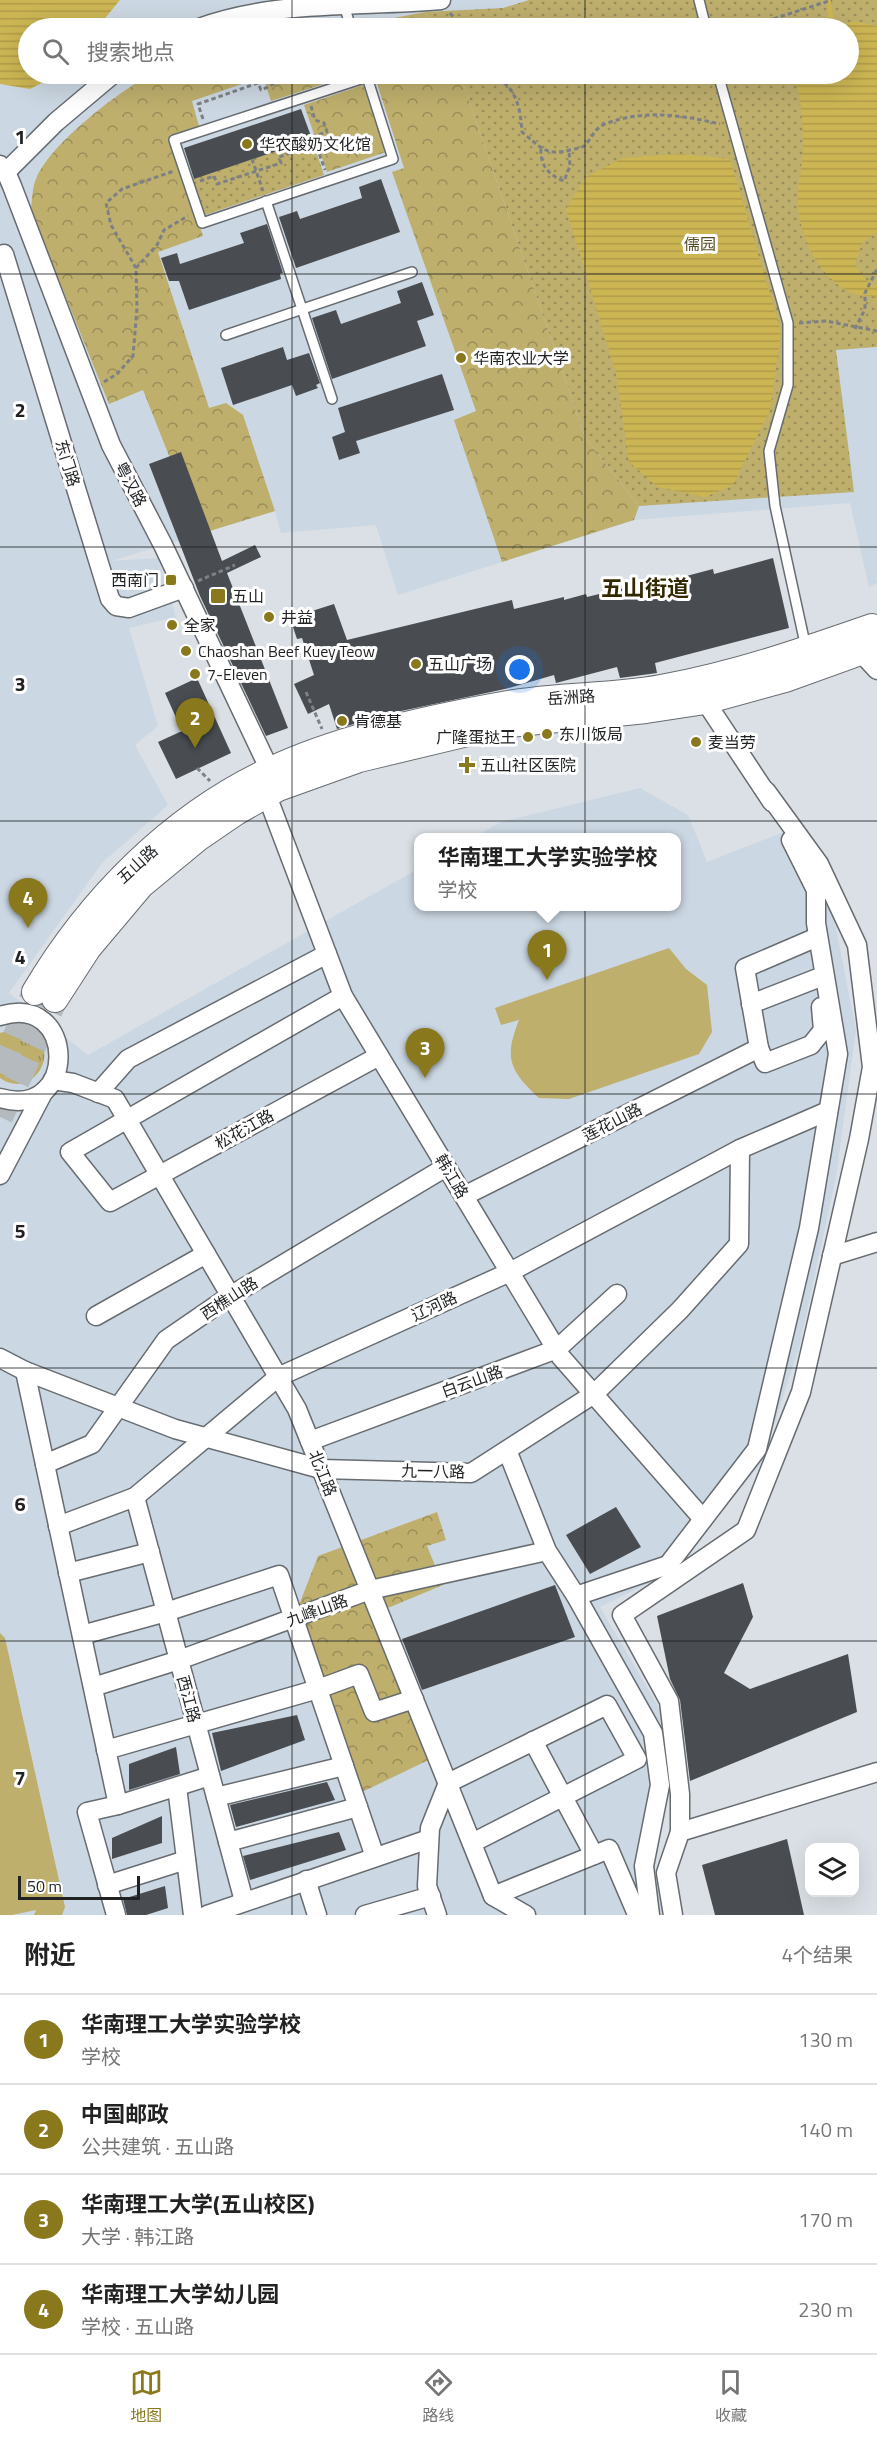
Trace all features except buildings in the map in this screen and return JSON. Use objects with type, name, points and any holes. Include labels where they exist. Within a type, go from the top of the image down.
[{"type":"main road","name":"岳洲路","points":[[272,784],[330,748],[434,719],[548,698],[658,689],[689,683],[807,650],[867,647]]},
{"type":"main road","name":"岳洲路","points":[[272,784],[359,759],[501,725],[645,710],[705,701],[776,682],[867,647]]},
{"type":"main road","name":"五山路","points":[[45,996],[141,885],[198,838],[272,784]]},
{"type":"street","points":[[219,0],[223,18],[281,8],[441,0]]},
{"type":"street","points":[[3,168],[101,84]]},
{"type":"street","name":"粤汉路","points":[[3,168],[111,445],[184,588],[272,784]]},
{"type":"street","name":"东门路","points":[[1,250],[110,599],[116,606],[129,608],[184,588]]},
{"type":"street","points":[[673,1915],[666,1873],[680,1832],[680,1794],[669,1701],[622,1615],[746,1530],[801,1392],[860,1139],[872,1066],[857,945],[819,864],[705,701]]},
{"type":"street","name":"韩江路","points":[[272,784],[327,954],[343,996],[557,1349],[703,1519]]},
{"type":"street","points":[[766,791],[816,890],[815,931],[823,1030],[811,1045],[765,1063],[759,1048],[745,968],[815,931]]},
{"type":"street","points":[[576,1596],[668,1565],[757,1449],[809,1228],[838,1054],[815,931]]},
{"type":"street","points":[[98,1092],[128,1059],[327,954]]},
{"type":"street","points":[[751,1004],[818,978]]},
{"type":"street","points":[[127,1119],[343,996]]},
{"type":"street","points":[[0,1175],[59,1067],[60,1053],[53,1033],[37,1018],[24,1013],[3,1013]]},
{"type":"street","name":"莲花山路","points":[[464,1196],[759,1048]]},
{"type":"street","name":"松花江路","points":[[127,1119],[70,1152],[110,1202],[379,1056]]},
{"type":"street","name":"北江路","points":[[49,1086],[73,1083],[115,1099],[297,1409],[493,1896]]},
{"type":"street","points":[[0,1098],[16,1101],[31,1098],[49,1086]]},
{"type":"street","name":"辽河路","points":[[58,1526],[135,1497],[278,1377],[510,1272],[740,1149],[828,1112]]},
{"type":"street","name":"九一八路","points":[[0,1358],[25,1371],[175,1429],[321,1469],[471,1473],[594,1394],[681,1310],[739,1244],[740,1149]]},
{"type":"street","name":"西樵山路","points":[[45,1464],[92,1444],[166,1340],[230,1296],[446,1167]]},
{"type":"street","points":[[832,1256],[877,1242]]},
{"type":"street","points":[[96,1316],[206,1254]]},
{"type":"street","name":"白云山路","points":[[310,1441],[557,1349],[617,1294]]},
{"type":"street","points":[[25,1371],[118,1805]]},
{"type":"street","points":[[507,1450],[547,1551],[576,1596],[653,1733],[660,1785],[655,1821],[644,1866],[639,1912]]},
{"type":"street","name":"西江路","points":[[135,1497],[244,1901]]},
{"type":"street","name":"九峰山路","points":[[93,1687],[179,1660],[370,1590],[547,1551]]},
{"type":"street","points":[[68,1573],[150,1552]]},
{"type":"street","points":[[82,1635],[166,1612],[279,1575],[375,1857]]},
{"type":"street","points":[[106,1750],[318,1689],[359,1674],[374,1712],[414,1699]]},
{"type":"street","points":[[437,1915],[427,1886],[429,1839],[430,1828],[448,1783],[607,1705],[637,1760],[472,1843]]},
{"type":"street","points":[[533,1741],[594,1855]]},
{"type":"street","points":[[216,1797],[344,1766]]},
{"type":"street","points":[[680,1832],[877,1772]]},
{"type":"street","points":[[116,1915],[87,1812],[118,1805],[210,1776]]},
{"type":"street","points":[[177,1787],[193,1915]]},
{"type":"street","points":[[228,1842],[358,1807]]},
{"type":"street","points":[[207,1915],[429,1839]]},
{"type":"street","points":[[493,1896],[609,1849],[639,1912]]},
{"type":"street","points":[[107,1885],[186,1860]]},
{"type":"street","points":[[306,1880],[317,1915]]},
{"type":"street","points":[[365,1915],[430,1896]]},
{"type":"street","points":[[493,1896],[526,1915]]},
{"type":"lane","points":[[699,0],[704,18]]},
{"type":"lane","points":[[344,4],[348,18]]},
{"type":"lane","points":[[341,84],[174,140],[202,223],[393,159],[369,84]]},
{"type":"lane","points":[[721,84],[788,323],[788,385],[769,451],[774,506],[807,650]]},
{"type":"lane","points":[[266,201],[332,399]]},
{"type":"lane","points":[[226,335],[412,273]]},
{"type":"path","points":[[776,18],[832,0]]},
{"type":"path","points":[[201,110],[198,104],[255,84]]},
{"type":"path","points":[[258,84],[261,90],[275,84]]},
{"type":"path","points":[[506,84],[515,96],[521,117],[522,132],[541,149],[561,153],[585,146],[596,129],[633,117],[679,115],[722,125],[734,131]]},
{"type":"path","points":[[308,96],[315,120],[324,123],[327,132],[314,136],[328,181]]},
{"type":"path","points":[[189,184],[214,176],[217,184],[281,163],[279,157],[316,145]]},
{"type":"path","points":[[541,149],[540,158],[549,174],[564,181],[570,166],[569,150]]},
{"type":"path","points":[[252,159],[266,201]]},
{"type":"path","points":[[90,390],[117,374],[133,356],[137,308],[136,268],[111,225],[106,203],[123,189],[184,168]]},
{"type":"path","points":[[136,268],[157,245],[164,230],[198,210]]},
{"type":"path","points":[[855,328],[865,309],[866,293],[877,269]]},
{"type":"path","points":[[788,323],[826,321],[877,332]]},
{"type":"path","points":[[184,588],[235,565]]},
{"type":"path","points":[[306,692],[330,748]]},
{"type":"shaded area","points":[[0,0],[877,0],[877,583],[869,587],[850,503],[634,520],[398,595],[376,525],[281,533],[275,511],[111,561],[158,558],[176,617],[129,628],[158,726],[135,745],[168,805],[102,863],[9,993],[88,1055],[414,871],[414,911],[681,911],[681,833],[481,833],[501,822],[640,788],[688,815],[707,862],[789,830],[832,908],[856,1030],[836,1177],[799,1348],[762,1462],[674,1571],[600,1607],[659,1708],[669,1763],[664,1814],[654,1875],[665,1915],[0,1915]]},
{"type":"shaded area","points":[[0,0],[120,0],[105,18],[18,18],[18,84],[40,84],[30,89],[0,84]]},
{"type":"shaded area","points":[[859,22],[877,26],[877,232],[862,243],[855,265],[868,282],[877,285],[877,297],[850,292],[827,275],[812,254],[802,230],[798,190],[803,142],[797,84],[859,84]]},
{"type":"shaded area","points":[[680,154],[730,159],[781,332],[770,410],[733,485],[705,497],[658,487],[629,462],[616,373],[566,209],[586,177],[623,158]]},
{"type":"green space","name":"儒园","points":[[529,0],[877,0],[877,347],[836,350],[854,492],[639,506],[585,437],[463,84],[859,84],[859,18],[428,18],[425,12],[503,8]]},
{"type":"green space","points":[[425,12],[428,18],[394,18]]},
{"type":"green space","points":[[134,84],[242,84],[192,101],[199,126],[170,136],[203,236],[158,252],[209,408],[226,403],[243,415],[275,511],[200,534],[143,390],[109,404],[31,211],[36,179],[44,165],[86,120]]},
{"type":"green space","points":[[265,84],[324,84],[271,101]]},
{"type":"green space","points":[[377,84],[463,84],[585,437],[639,506],[634,520],[502,562],[454,420],[476,411],[392,172],[404,168]]},
{"type":"green space","points":[[363,85],[386,152],[327,172],[304,105]]},
{"type":"green space","points":[[312,139],[324,175],[205,215],[192,179]]},
{"type":"green space","points":[[669,948],[686,969],[707,985],[712,1032],[699,1054],[569,1099],[539,1098],[521,1079],[512,1063],[512,1044],[519,1020],[501,1025],[495,1008]]},
{"type":"green space","points":[[17,1028],[33,1034],[42,1043],[44,1055],[42,1066],[35,1076],[25,1082],[13,1084],[0,1078],[0,1033]]},
{"type":"green space","points":[[437,1512],[446,1540],[427,1546],[443,1585],[383,1610],[443,1753],[358,1794],[292,1623],[318,1556]]},
{"type":"green space","points":[[0,1633],[5,1638],[65,1907],[62,1915],[34,1915],[36,1910],[0,1915]]},
{"type":"waterway","points":[[829,0],[831,18]]},
{"type":"tunnel","points":[[0,1073],[35,992]]},
{"type":"tunnel","points":[[0,1117],[55,999]]},
{"type":"place","name":"华农酸奶文化馆","points":[[247,144]]},
{"type":"place","name":"华南农业大学","points":[[461,358]]},
{"type":"place","name":"西南门","points":[[171,580]]},
{"type":"place","name":"五山","points":[[218,596]]},
{"type":"place","name":"井益","points":[[269,617]]},
{"type":"place","name":"全家","points":[[172,625]]},
{"type":"place","name":"Chaoshan Beef Kuey Teow","points":[[186,651]]},
{"type":"place","name":"五山广场","points":[[416,664]]},
{"type":"place","name":"7-Eleven","points":[[195,674]]},
{"type":"place","name":"肯德基","points":[[342,721]]},
{"type":"place","name":"东川饭局","points":[[547,734]]},
{"type":"place","name":"广隆蛋挞王","points":[[528,737]]},
{"type":"place","name":"麦当劳","points":[[696,742]]},
{"type":"place","name":"中国邮政","points":[[195,748]]},
{"type":"place","name":"五山社区医院","points":[[467,765]]},
{"type":"place","name":"华南理工大学幼儿园","points":[[28,928]]},
{"type":"place","name":"华南理工大学实验学校","points":[[547,980]]},
{"type":"place","name":"华南理工大学(五山校区)","points":[[425,1078]]},
{"type":"district","name":"五山街道","points":[[645,588]]}]
